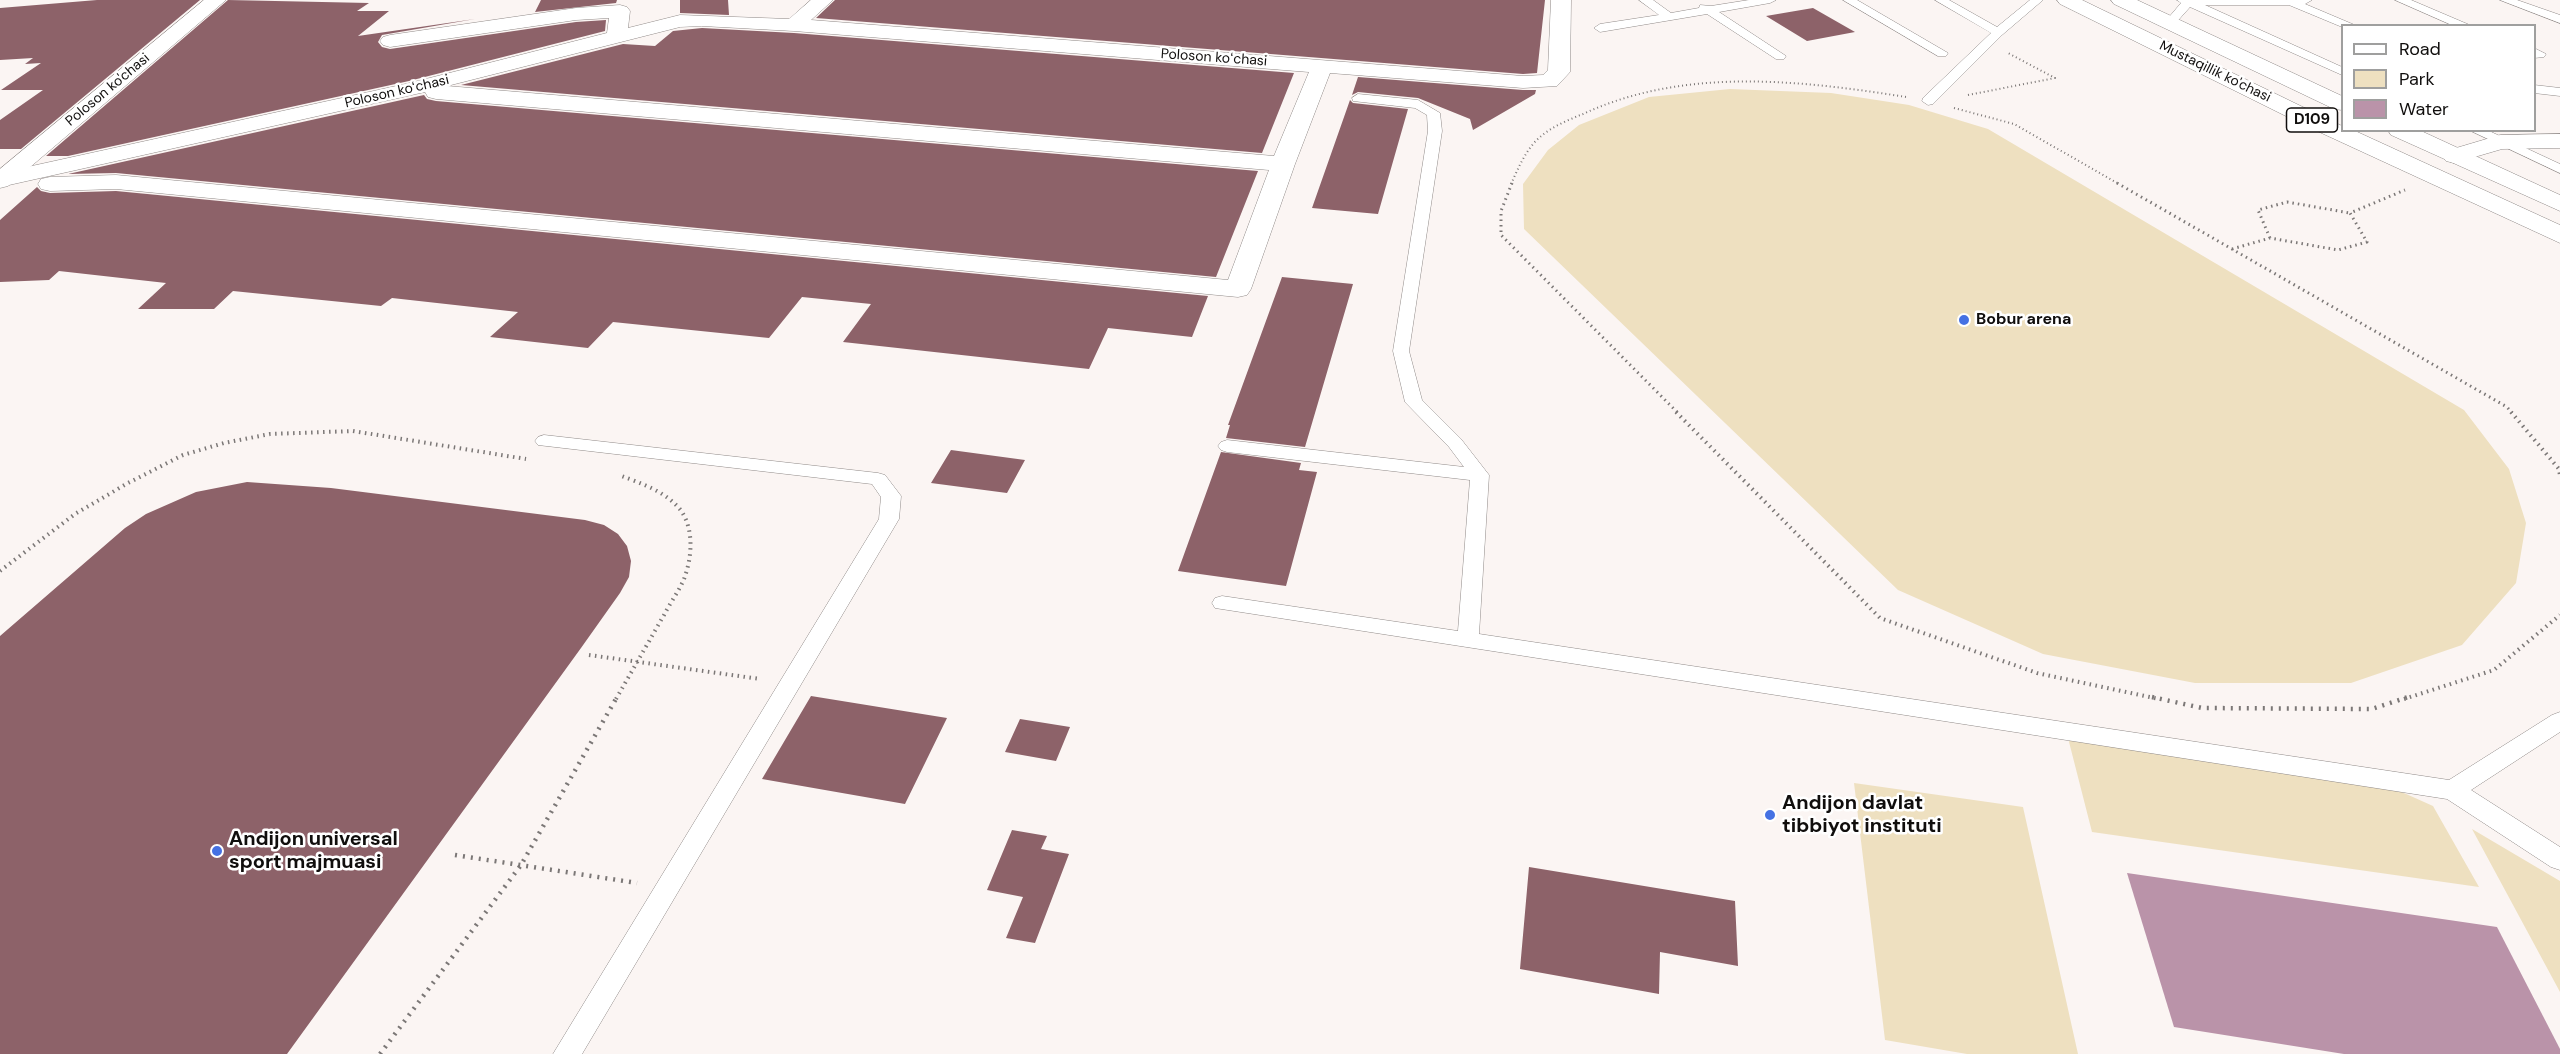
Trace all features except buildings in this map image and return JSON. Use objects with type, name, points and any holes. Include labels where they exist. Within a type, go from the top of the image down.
[{"type":"street","name":"Poloson ko'chasi","points":[[0,182],[216,0]]},
{"type":"street","points":[[794,25],[823,0]]},
{"type":"street","name":"Poloson koʻchasi","points":[[0,182],[411,89],[691,20],[794,25],[1522,82],[1549,81],[1559,72],[1561,0]]},
{"type":"street","name":"Mustaqillik ko'chasi","points":[[2067,0],[2341,132]]},
{"type":"street","name":"Mustaqillik ko'chasi","points":[[2121,0],[2341,103]]},
{"type":"street","points":[[390,41],[621,6],[616,37]]},
{"type":"street","points":[[0,182],[116,182],[1238,289],[1283,164],[1322,66]]},
{"type":"street","points":[[411,89],[1283,164]]},
{"type":"street","name":"Mustaqillik ko'chasi","points":[[2342,132],[2560,235]]},
{"type":"street","points":[[2403,132],[2560,204]]},
{"type":"street","points":[[2454,156],[2500,142],[2560,141]]},
{"type":"lane","points":[[1645,0],[1668,16]]},
{"type":"lane","points":[[1694,0],[1780,56]]},
{"type":"lane","points":[[1600,28],[1770,0]]},
{"type":"lane","points":[[1849,0],[1942,52]]},
{"type":"lane","points":[[1941,0],[1998,32]]},
{"type":"lane","points":[[1928,101],[1998,32],[2037,0]]},
{"type":"lane","points":[[2185,1],[2291,2],[2306,0]]},
{"type":"lane","points":[[2401,0],[2461,24]]},
{"type":"lane","points":[[2506,0],[2559,19]]},
{"type":"lane","points":[[2170,23],[2185,1]]},
{"type":"lane","points":[[2185,1],[2341,70]]},
{"type":"lane","points":[[2291,2],[2346,24]]},
{"type":"lane","points":[[2536,89],[2560,92]]},
{"type":"lane","points":[[1358,98],[1418,104],[1433,113],[1435,131],[1401,351],[1414,402],[1455,442],[1480,475],[1468,640]]},
{"type":"lane","points":[[2479,132],[2560,169]]},
{"type":"lane","points":[[544,441],[878,479],[891,496],[889,519],[567,1054]]},
{"type":"lane","points":[[1227,446],[1480,475]]},
{"type":"lane","points":[[1222,603],[2452,790],[2560,861]]},
{"type":"lane","points":[[2452,790],[2560,721]]},
{"type":"path","points":[[1974,86],[1966,95],[2055,78],[2006,51]]},
{"type":"path","points":[[2560,476],[2559,469],[2506,407],[2014,124],[1928,101],[1836,86],[1722,82],[1648,91],[1581,113],[1536,139],[1513,179],[1498,225],[1501,236],[1880,618],[2037,674],[2202,708],[2372,709],[2494,670],[2560,615]]},
{"type":"path","points":[[2270,238],[2258,210],[2287,202],[2350,213],[2398,194],[2427,173]]},
{"type":"path","points":[[2232,249],[2270,238],[2338,250],[2367,242],[2350,213]]},
{"type":"path","points":[[0,571],[75,514],[128,483],[183,455],[224,442],[270,434],[353,431],[530,460]]},
{"type":"path","points":[[380,1054],[520,865],[684,579],[692,554],[691,530],[679,506],[649,486],[612,473]]},
{"type":"path","points":[[589,655],[790,683]]},
{"type":"path","points":[[455,855],[668,887]]},
{"type":"green space","name":"Bobur arena","points":[[1730,89],[1831,93],[1909,105],[1988,129],[2464,410],[2509,469],[2526,523],[2516,583],[2462,645],[2351,683],[2195,683],[2043,654],[1898,590],[1524,229],[1523,184],[1548,150],[1579,125],[1649,97]]},
{"type":"green space","points":[[2068,738],[2395,789],[2433,806],[2479,887],[2092,832]]},
{"type":"green space","points":[[1854,783],[2023,807],[2078,1054],[1967,1054],[1885,1040]]},
{"type":"green space","points":[[2472,829],[2560,881],[2560,992]]},
{"type":"water","points":[[2127,873],[2497,927],[2560,1049],[2560,1054],[2344,1054],[2174,1027]]},
{"type":"place","name":"Bobur arena","points":[[1964,320]]},
{"type":"place","name":"Andijon davlat tibbiyot instituti","points":[[1770,815]]},
{"type":"place","name":"Andijon universal sport majmuasi","points":[[217,851]]}]
